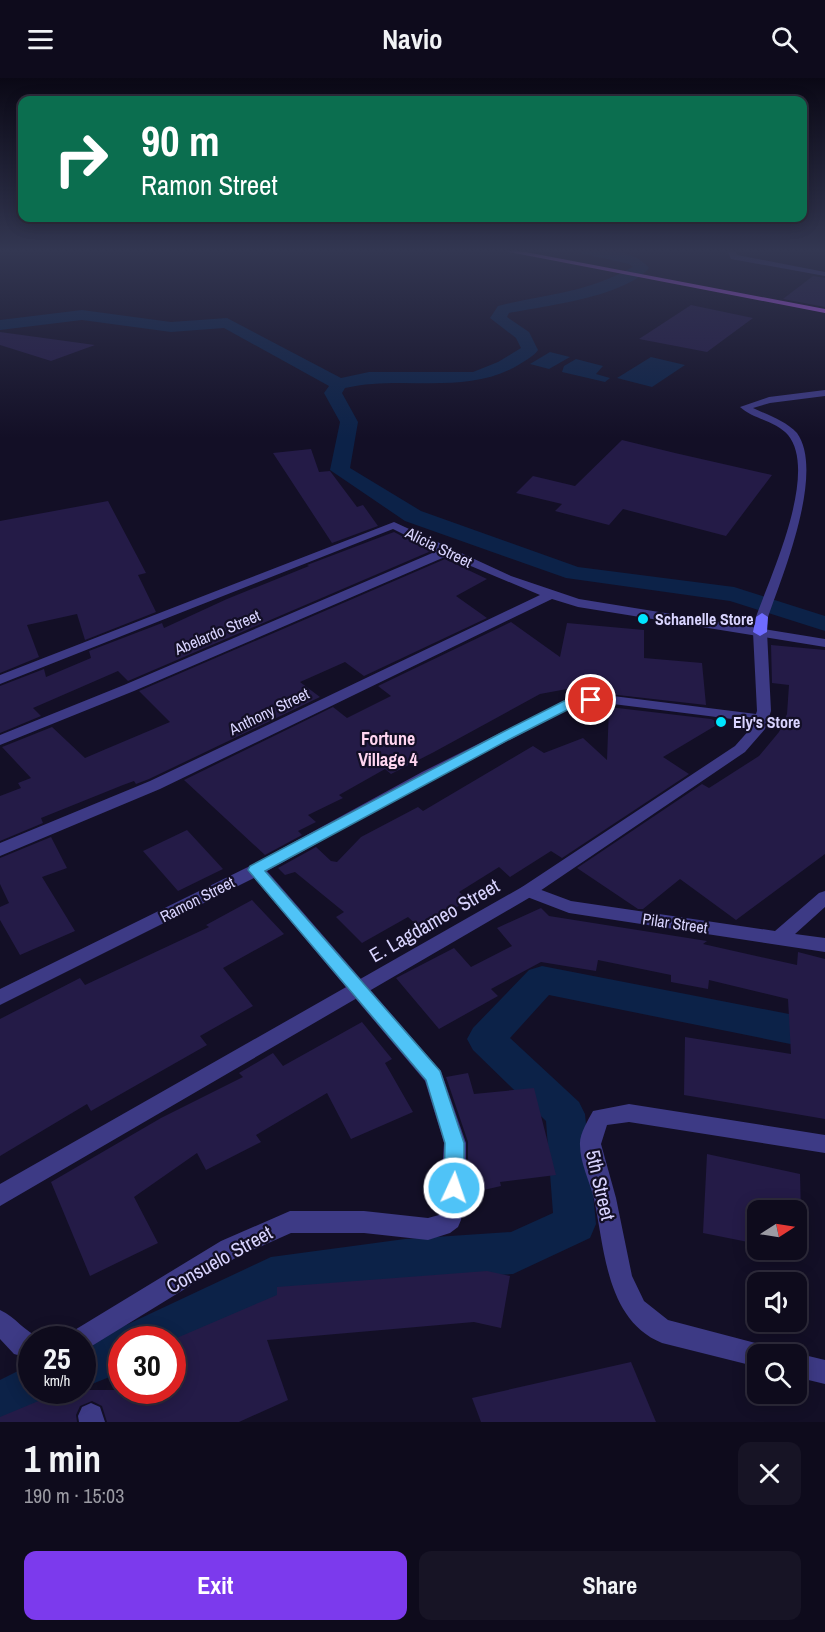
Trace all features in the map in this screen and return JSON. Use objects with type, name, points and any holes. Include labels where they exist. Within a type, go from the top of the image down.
[{"type":"street","points":[[764,719],[766,702],[759,663],[761,624],[801,507],[803,476],[800,448],[794,436],[786,428],[745,407],[769,400],[825,393]]},
{"type":"street","name":"Alicia Street","points":[[0,680],[394,525],[446,552],[549,596],[607,609],[761,624],[825,643]]},
{"type":"street","name":"Abelardo Street","points":[[0,740],[129,688],[446,552]]},
{"type":"street","name":"Anthony Street","points":[[0,850],[155,785],[549,596]]},
{"type":"street","name":"Ramon Street","points":[[0,998],[255,870],[427,776],[569,704],[591,700],[613,700],[764,719]]},
{"type":"street","name":"E. Lagdameo Street","points":[[0,1196],[528,891],[740,749],[756,735],[764,719]]},
{"type":"street","name":"Consuelo Street","points":[[96,1331],[229,1249],[290,1222],[364,1222],[428,1229],[442,1226],[450,1220],[455,1172],[455,1143],[434,1077],[255,870]]},
{"type":"street","name":"Pilar Street","points":[[528,891],[569,907],[825,945]]},
{"type":"street","points":[[780,937],[825,897]]},
{"type":"street","name":"5th Street","points":[[747,1352],[662,1331],[636,1309],[621,1278],[605,1198],[590,1144],[600,1117],[629,1113],[825,1144]]},
{"type":"street","points":[[0,1322],[18,1340]]},
{"type":"street","points":[[807,1368],[825,1372]]},
{"type":"water","points":[[550,352],[570,357],[549,369],[530,364]]},
{"type":"water","points":[[651,357],[685,365],[652,387],[617,378]]},
{"type":"water","points":[[576,359],[603,366],[596,374],[610,378],[605,382],[562,372],[564,366]]},
{"type":"building","points":[[679,313],[728,313],[753,318],[707,352],[639,339]]},
{"type":"building","points":[[0,332],[95,345],[51,361],[0,345]]},
{"type":"building","points":[[622,440],[772,475],[726,536],[623,509],[609,525],[555,511],[562,504],[516,493],[533,476],[575,486]]},
{"type":"building","points":[[311,449],[319,472],[330,471],[357,507],[363,505],[378,526],[332,543],[273,453]]},
{"type":"building","points":[[108,501],[146,573],[138,575],[156,612],[85,640],[77,614],[27,625],[39,657],[0,673],[0,521]]},
{"type":"building","points":[[394,532],[431,551],[128,681],[118,671],[33,708],[41,716],[0,733],[0,686],[44,669],[46,677],[91,658],[89,651],[162,623],[164,628],[227,599],[309,566],[307,565]]},
{"type":"building","points":[[445,559],[487,579],[456,596],[487,618],[364,676],[345,662],[300,682],[320,697],[149,779],[136,784],[134,781],[41,818],[43,823],[0,841],[0,796],[21,788],[18,783],[31,778],[2,747],[52,727],[85,758],[170,722],[139,691]]},
{"type":"building","points":[[511,622],[560,657],[567,623],[644,630],[644,658],[702,663],[706,705],[609,694],[610,681],[540,694],[391,774],[385,769],[339,795],[343,798],[308,815],[316,822],[298,831],[302,835],[265,855],[184,780],[333,707],[347,718],[391,696],[378,686]]},
{"type":"building","points":[[771,645],[825,650],[825,854],[736,920],[680,879],[643,909],[638,909],[577,868],[702,784],[709,788],[759,756],[779,732],[787,714],[789,685],[772,683]]},
{"type":"building","points":[[609,707],[711,719],[720,723],[663,757],[689,774],[562,858],[551,851],[510,877],[499,867],[459,892],[469,900],[420,928],[408,917],[362,943],[336,917],[344,912],[295,872],[285,875],[278,868],[316,847],[331,861],[337,862],[361,837],[418,807],[423,811],[533,746],[544,753],[583,738],[607,760]]},
{"type":"building","points":[[187,830],[223,869],[178,891],[143,851]]},
{"type":"building","points":[[51,837],[67,868],[42,877],[75,931],[20,955],[0,920],[0,907],[9,903],[0,884],[0,858]]},
{"type":"building","points":[[252,900],[284,934],[223,968],[253,1006],[200,1036],[207,1045],[91,1111],[87,1104],[0,1156],[0,1019],[80,978],[85,985],[209,927],[206,925]]},
{"type":"building","points":[[541,908],[549,916],[707,941],[703,944],[797,965],[798,952],[825,959],[825,1119],[684,1095],[685,1037],[791,1054],[788,999],[709,980],[708,989],[671,982],[671,975],[598,960],[596,971],[541,962],[491,989],[498,996],[439,1029],[396,978],[454,948],[471,967],[512,946],[497,928]]},
{"type":"building","points":[[362,1022],[392,1059],[385,1063],[413,1112],[351,1139],[327,1093],[256,1135],[261,1142],[206,1170],[197,1153],[134,1197],[158,1243],[90,1276],[51,1182],[161,1118],[243,1077],[239,1073],[273,1053],[283,1066]]},
{"type":"building","points":[[468,1073],[474,1094],[534,1088],[556,1175],[500,1182],[501,1186],[475,1192],[468,1165],[468,1142],[446,1077]]},
{"type":"building","points":[[707,1154],[800,1174],[801,1200],[747,1200],[747,1242],[703,1233]]},
{"type":"building","points":[[487,1271],[510,1276],[501,1328],[474,1322],[267,1340],[288,1400],[239,1422],[107,1422],[102,1406],[96,1403],[96,1390],[108,1390],[108,1404],[186,1404],[186,1334],[277,1295],[277,1287]]},
{"type":"building","points":[[631,1362],[656,1422],[481,1422],[472,1398]]},
{"type":"building","points":[[31,1404],[85,1404],[80,1406],[76,1415],[77,1422],[0,1422],[0,1417]]},
{"type":"waterway","points":[[339,384],[369,377],[418,379],[475,377],[504,366],[530,350],[523,335],[498,318],[501,313]]},
{"type":"waterway","points":[[0,325],[82,315],[171,327],[227,323],[339,384]]},
{"type":"waterway","points":[[339,384],[333,393],[349,422],[340,470],[413,516],[574,573],[734,594],[825,624]]},
{"type":"waterway","points":[[171,1326],[271,1279],[405,1260],[513,1253],[575,1224],[565,1114],[486,1039],[542,980],[825,1036]]},
{"type":"waterway","points":[[96,1359],[108,1354]]},
{"type":"waterway","points":[[0,1407],[18,1396]]},
{"type":"place","name":"Schanelle Store","points":[[643,619]]},
{"type":"place","name":"Ely's Store","points":[[721,722]]},
{"type":"district","name":"Fortune Village 4","points":[[388,748]]},
{"type":"route","points":[[454,1188],[455,1143],[434,1077],[255,870],[427,776],[569,704],[591,700]]}]
